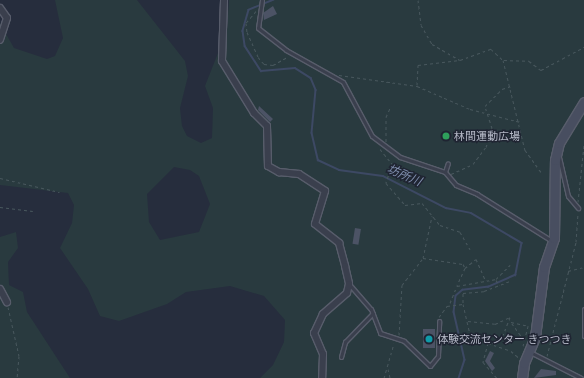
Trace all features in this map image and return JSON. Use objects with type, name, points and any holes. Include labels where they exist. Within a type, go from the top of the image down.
[{"type":"street","points":[[224,0],[222,61],[254,113],[267,126],[268,166],[279,172],[299,174],[325,192],[315,224],[338,243],[349,284],[344,298],[316,324],[314,333],[324,362],[322,378]]},
{"type":"street","points":[[0,8],[7,18],[0,40]]},
{"type":"street","points":[[522,378],[528,352],[537,328],[544,267],[553,242],[557,151],[584,102]]},
{"type":"street","points":[[0,289],[7,302]]},
{"type":"lane","points":[[262,1],[258,28],[293,54],[332,74],[350,90],[370,134],[385,143],[400,156],[446,174],[456,185],[477,194],[553,242]]},
{"type":"lane","points":[[557,151],[568,196],[578,208]]},
{"type":"lane","points":[[446,174],[448,164]]},
{"type":"lane","points":[[349,284],[373,313],[377,330],[397,339],[422,362],[433,365],[438,356],[439,321]]},
{"type":"lane","points":[[584,309],[584,336]]},
{"type":"lane","points":[[341,357],[345,342],[373,313]]},
{"type":"lane","points":[[528,352],[580,378]]},
{"type":"path","points":[[418,0],[420,25],[432,44],[460,60]]},
{"type":"path","points":[[260,8],[246,23],[246,32],[258,57],[264,64],[273,65],[293,54]]},
{"type":"path","points":[[503,60],[529,61],[541,70],[584,46]]},
{"type":"path","points":[[417,86],[418,66],[460,60],[491,49],[503,60],[512,86],[521,122],[525,150],[541,172]]},
{"type":"path","points":[[332,74],[417,86],[486,115],[521,122]]},
{"type":"path","points":[[446,174],[473,164],[486,147],[492,128],[486,115],[485,106],[491,98],[512,86]]},
{"type":"path","points":[[390,108],[386,117],[385,143],[379,150],[392,164],[386,183],[404,205],[422,203],[440,225],[460,232],[470,249]]},
{"type":"path","points":[[0,178],[59,192]]},
{"type":"path","points":[[0,207],[33,211]]},
{"type":"path","points":[[384,378],[397,339],[402,285],[423,258],[432,216]]},
{"type":"path","points":[[423,258],[454,260],[465,268]]},
{"type":"path","points":[[450,304],[456,286],[465,268],[476,259],[487,282]]},
{"type":"path","points":[[456,286],[487,282],[496,279],[510,265]]},
{"type":"path","points":[[546,360],[567,272],[584,266]]},
{"type":"path","points":[[496,279],[499,286]]},
{"type":"path","points":[[510,281],[499,286],[463,293],[463,304],[471,339],[511,350],[519,358]]},
{"type":"path","points":[[7,302],[20,356],[17,378]]},
{"type":"path","points":[[439,321],[441,311],[450,304],[457,302],[463,304]]},
{"type":"path","points":[[468,321],[494,324],[507,316],[524,340]]},
{"type":"path","points":[[510,322],[537,328]]},
{"type":"path","points":[[488,343],[495,343],[503,336],[510,322]]},
{"type":"path","points":[[488,343],[483,362],[497,378]]},
{"type":"path","points":[[388,368],[390,378]]},
{"type":"shaded area","points":[[55,0],[137,0],[185,61],[188,76],[180,108],[182,126],[187,136],[201,143],[212,138],[213,108],[205,86],[227,30],[229,0],[584,0],[584,378],[260,378],[273,365],[284,342],[285,320],[264,296],[230,286],[186,292],[167,304],[119,321],[100,316],[88,289],[60,248],[72,223],[74,205],[68,193],[0,185],[0,23],[14,48],[47,59],[55,56],[63,38]],"holes":[[[174,167],[190,170],[199,176],[210,204],[199,232],[160,240],[149,222],[147,194]],[[559,181],[559,238],[553,241]]]},
{"type":"shaded area","points":[[16,232],[18,248],[8,262],[9,285],[23,292],[27,312],[70,378],[0,378],[0,237]]},
{"type":"building","points":[[273,6],[277,14],[264,20],[263,13]]},
{"type":"building","points":[[259,106],[273,119],[270,122],[258,110]]},
{"type":"building","points":[[355,228],[361,229],[358,245],[352,244]]},
{"type":"building","name":"体験交流センター きつつき","points":[[423,329],[435,329],[435,348],[423,348]]},
{"type":"building","points":[[490,351],[494,353],[490,361],[495,368],[492,371],[485,361]]},
{"type":"building","points":[[541,369],[556,371],[556,375],[534,378]]},
{"type":"waterway","name":"坊所川","points":[[274,0],[249,10],[243,31],[245,46],[261,71],[295,68],[311,78],[316,90],[312,133],[318,160],[339,170],[383,176],[446,208],[471,213],[522,243],[516,275],[489,287],[463,290],[456,296],[454,312],[465,360],[459,378]]},
{"type":"place","name":"林間運動広場","points":[[446,136]]},
{"type":"place","name":"体験交流センター きつつき","points":[[429,339]]}]
